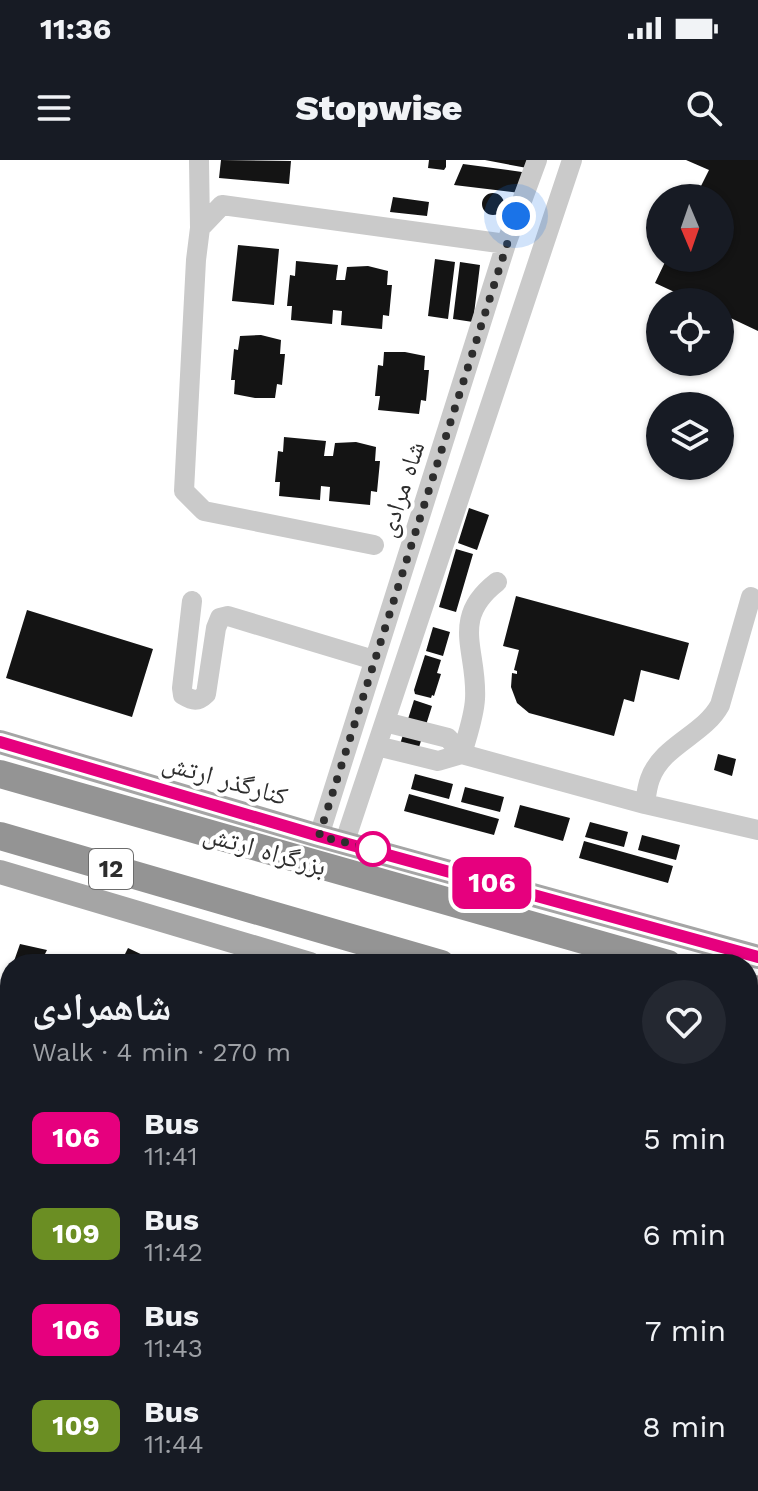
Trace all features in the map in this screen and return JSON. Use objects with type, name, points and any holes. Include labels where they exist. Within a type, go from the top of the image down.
[{"type":"highway","name":"بزرگراه ارتش","points":[[0,774],[633,954]]},
{"type":"highway","name":"12","points":[[0,836],[407,954]]},
{"type":"main road","name":"کنارگذر ارتش","points":[[0,742],[319,836],[747,954]]},
{"type":"main road","points":[[215,805],[428,896]]},
{"type":"main road","points":[[0,872],[274,954]]},
{"type":"main road","points":[[221,939],[237,954]]},
{"type":"street","points":[[199,160],[200,228],[184,491],[204,511],[374,545]]},
{"type":"street","name":"شاه مرادی","points":[[319,836],[506,244],[537,160]]},
{"type":"street","points":[[345,841],[572,160]]},
{"type":"street","points":[[200,228],[222,205],[506,244]]},
{"type":"street","points":[[462,754],[475,696],[468,630],[479,596],[497,582]]},
{"type":"street","points":[[645,804],[650,778],[663,758],[713,719],[720,705],[751,597]]},
{"type":"street","points":[[192,601],[182,688],[183,695],[193,701],[206,694],[216,628],[220,618],[228,616],[374,660]]},
{"type":"street","points":[[385,722],[448,738],[462,754]]},
{"type":"street","points":[[377,746],[438,761],[462,754],[645,804],[758,830]]},
{"type":"building","points":[[221,160],[291,161],[289,184],[219,178]]},
{"type":"building","points":[[429,160],[446,160],[446,167],[444,170],[428,168]]},
{"type":"building","points":[[485,160],[529,160],[527,168]]},
{"type":"building","points":[[686,160],[758,160],[758,331],[734,320],[734,288],[666,288],[655,283],[660,272],[734,272],[734,184],[702,184],[709,170]]},
{"type":"building","points":[[463,164],[522,172],[520,193],[454,185]]},
{"type":"building","points":[[489,193],[497,193],[504,204],[497,215],[489,215],[482,208],[482,200]]},
{"type":"building","points":[[393,197],[429,202],[427,216],[390,212]]},
{"type":"building","points":[[238,245],[279,249],[274,305],[232,301]]},
{"type":"building","points":[[435,259],[455,262],[448,319],[428,316]]},
{"type":"building","points":[[296,261],[338,265],[336,280],[345,280],[347,267],[368,266],[388,271],[387,285],[392,285],[389,316],[383,315],[382,329],[341,325],[342,311],[333,310],[332,324],[291,320],[292,306],[287,306],[290,275],[295,276]]},
{"type":"building","points":[[460,262],[480,265],[473,322],[453,319]]},
{"type":"building","points":[[261,335],[281,340],[280,354],[285,354],[282,385],[277,384],[275,398],[234,394],[235,380],[231,380],[234,349],[238,350],[240,336]]},
{"type":"building","points":[[384,352],[425,356],[424,370],[429,370],[426,401],[421,400],[419,414],[378,410],[380,396],[375,396],[378,365],[383,366]]},
{"type":"building","points":[[284,437],[326,441],[324,456],[333,456],[335,443],[356,442],[376,447],[375,461],[380,461],[377,492],[371,491],[370,505],[329,501],[330,487],[321,486],[320,500],[279,496],[280,482],[275,482],[278,451],[283,452]]},
{"type":"building","points":[[469,508],[489,515],[477,550],[458,543]]},
{"type":"building","points":[[456,549],[473,554],[456,612],[439,607]]},
{"type":"building","points":[[516,596],[689,643],[679,680],[641,670],[634,702],[624,699],[614,736],[529,713],[517,703],[511,687],[512,673],[517,674],[514,670],[519,650],[503,646]]},
{"type":"building","points":[[27,610],[153,649],[132,717],[6,678]]},
{"type":"building","points":[[433,627],[450,632],[443,656],[426,651]]},
{"type":"building","points":[[425,655],[441,660],[437,673],[441,674],[431,698],[415,694],[414,690]]},
{"type":"building","points":[[414,700],[432,706],[414,763],[396,757]]},
{"type":"building","points":[[718,754],[736,759],[732,776],[714,770]]},
{"type":"building","points":[[415,774],[453,784],[449,799],[411,789]]},
{"type":"building","points":[[465,787],[504,797],[500,812],[461,802]]},
{"type":"building","points":[[409,794],[499,819],[494,835],[404,811]]},
{"type":"building","points":[[520,805],[570,818],[563,841],[514,827]]},
{"type":"building","points":[[590,822],[628,832],[624,847],[585,837]]},
{"type":"building","points":[[642,835],[680,845],[676,860],[638,850]]},
{"type":"building","points":[[584,841],[673,866],[668,883],[579,858]]},
{"type":"building","points":[[20,944],[47,950],[45,954],[16,954]]},
{"type":"building","points":[[128,948],[141,954],[125,954]]},
{"type":"bus line","name":"106","points":[[0,742],[319,836],[747,954]]},
{"type":"route","points":[[373,849],[319,836],[516,216]]}]
